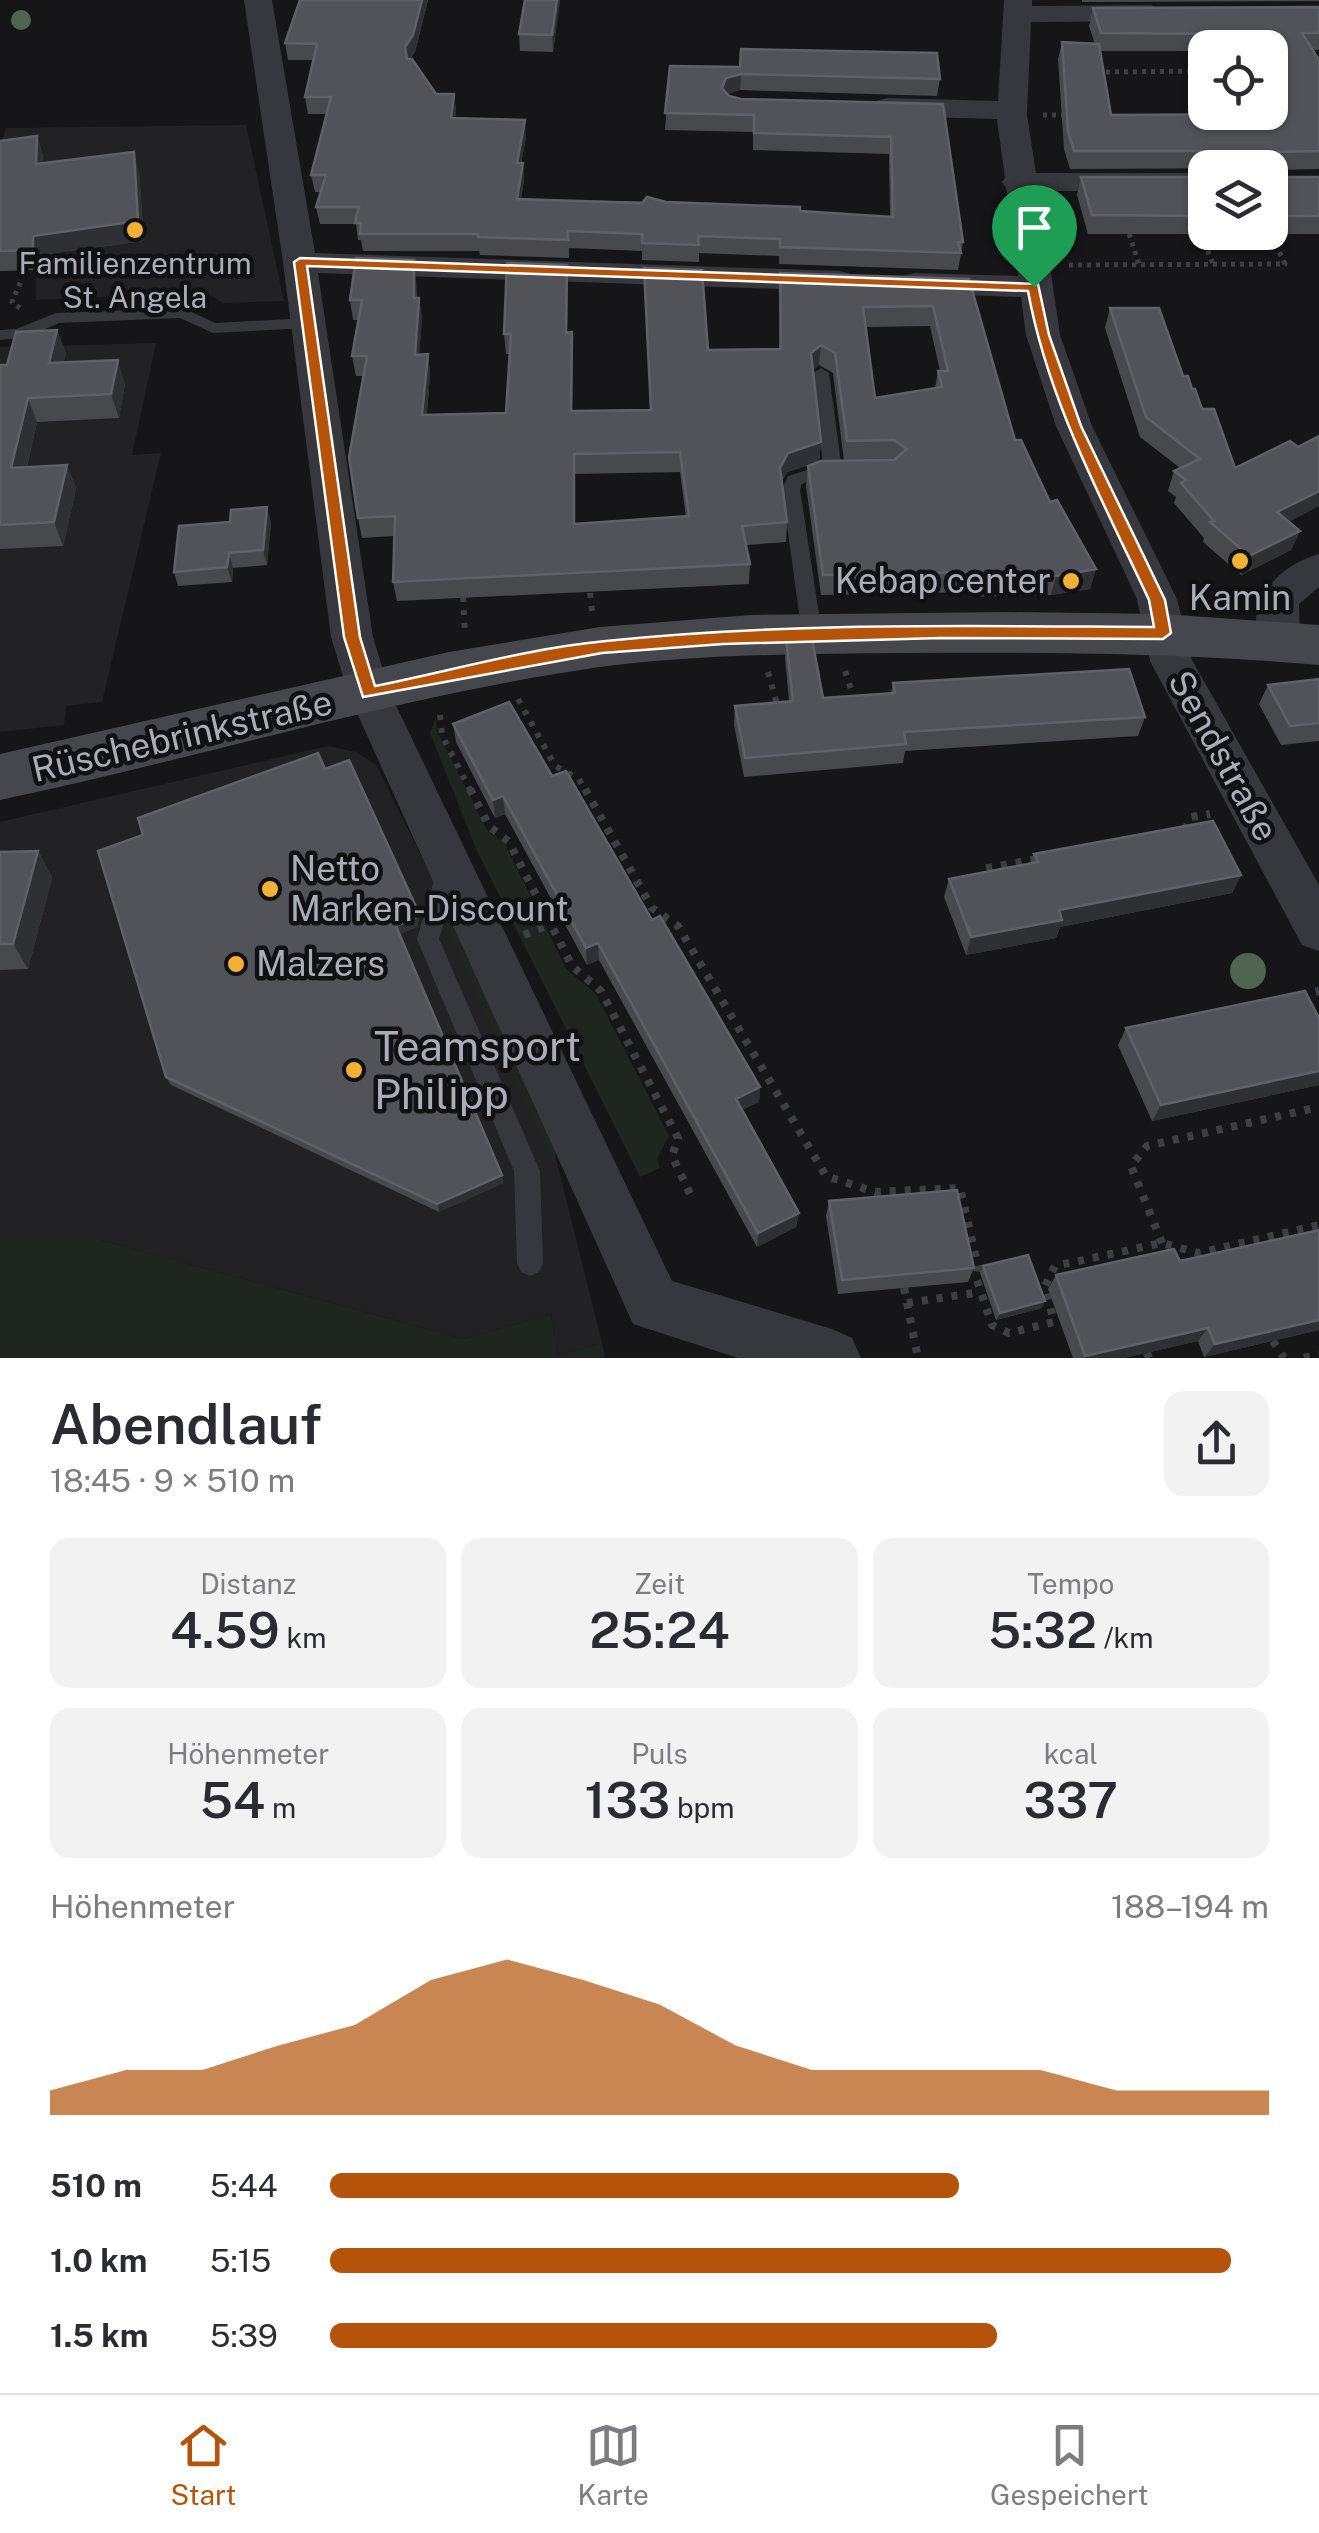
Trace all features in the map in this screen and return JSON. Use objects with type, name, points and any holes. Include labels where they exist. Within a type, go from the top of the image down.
[{"type":"main road","name":"Rüschebrinkstraße","points":[[0,777],[369,693],[602,647],[828,650],[1163,633],[1299,643]]},
{"type":"street","points":[[258,0],[300,262],[352,637],[369,693],[653,1304],[832,1358]]},
{"type":"street","points":[[1017,7],[1174,13]]},
{"type":"street","name":"Sendstraße","points":[[1017,7],[1012,112],[1018,182],[1042,335],[1074,426],[1157,600],[1171,662],[1319,930]]},
{"type":"street","points":[[856,106],[1012,112]]},
{"type":"street","points":[[1018,182],[1188,182]]},
{"type":"street","points":[[300,262],[1034,287]]},
{"type":"street","points":[[1299,643],[1274,615],[1280,596],[1319,568]]},
{"type":"lane","points":[[0,335],[19,334],[56,318],[183,314],[214,328],[308,323]]},
{"type":"lane","points":[[821,373],[842,470],[816,472],[794,480],[791,488],[828,650]]},
{"type":"lane","points":[[450,865],[428,938],[527,1170],[530,1264]]},
{"type":"path","points":[[1091,72],[1188,71]]},
{"type":"path","points":[[1012,112],[1072,115]]},
{"type":"path","points":[[1130,234],[1139,264]]},
{"type":"path","points":[[1207,250],[1213,264]]},
{"type":"path","points":[[1074,265],[1286,264],[1279,250]]},
{"type":"path","points":[[463,597],[465,640]]},
{"type":"path","points":[[828,650],[858,714]]},
{"type":"path","points":[[768,666],[782,720]]},
{"type":"path","points":[[517,692],[555,766],[579,780],[652,908],[678,926],[826,1176],[849,1190],[874,1195],[960,1188],[981,1292],[992,1325],[1010,1332],[1054,1322],[1043,1288],[1046,1275],[1055,1266],[1162,1243],[1200,1252],[1319,1225]]},
{"type":"path","points":[[438,709],[442,736],[489,826],[510,842],[572,966],[601,991],[667,1115],[678,1138],[672,1156],[692,1198]]},
{"type":"path","points":[[1167,836],[1184,833],[1192,817],[1226,812]]},
{"type":"path","points":[[991,888],[982,869],[1042,859]]},
{"type":"path","points":[[515,938],[551,924]]},
{"type":"path","points":[[1280,999],[1319,991]]},
{"type":"path","points":[[1162,1243],[1130,1166],[1147,1146],[1319,1107]]},
{"type":"path","points":[[904,1288],[918,1358]]},
{"type":"path","points":[[907,1303],[981,1292]]},
{"type":"path","points":[[1273,1341],[1284,1358]]},
{"type":"path","points":[[1304,1358],[1319,1354]]},
{"type":"shaded area","name":"Familienzentrum St. Angela","points":[[246,125],[284,301],[223,303],[204,292],[36,300],[36,270],[0,271],[0,146],[6,128]]},
{"type":"shaded area","points":[[156,343],[132,455],[161,453],[102,702],[66,706],[64,725],[0,732],[0,347]]},
{"type":"shaded area","points":[[436,717],[437,731],[487,830],[505,844],[566,969],[596,994],[669,1136],[657,1159],[660,1168],[640,1177],[477,851],[430,733]]},
{"type":"shaded area","points":[[328,746],[356,752],[376,765],[450,914],[557,1162],[602,1343],[558,1355],[551,1314],[464,1339],[101,1240],[0,1240],[0,822]]},
{"type":"shaded area","points":[[450,914],[550,1129],[557,1162],[550,1156],[445,924]]},
{"type":"shaded area","points":[[0,1240],[101,1240],[464,1339],[551,1314],[558,1355],[602,1343],[605,1358],[0,1358]]},
{"type":"building","points":[[300,0],[422,0],[413,35],[405,47],[407,59],[412,59],[436,94],[454,94],[451,118],[525,120],[517,163],[523,163],[517,199],[642,203],[647,197],[666,202],[800,207],[800,211],[893,217],[891,137],[754,133],[754,115],[665,113],[670,66],[740,67],[741,49],[937,53],[940,79],[741,74],[726,78],[722,88],[729,96],[741,99],[943,104],[963,242],[958,242],[961,253],[780,247],[780,239],[698,236],[699,245],[642,243],[642,234],[568,231],[568,240],[478,234],[360,234],[361,223],[355,223],[359,207],[316,207],[326,175],[311,175],[331,97],[305,97],[317,44],[285,43]]},
{"type":"building","points":[[525,0],[557,0],[552,35],[519,34]]},
{"type":"building","points":[[1319,7],[1319,33],[1302,33],[1319,60],[1319,151],[1074,151],[1068,131],[1062,42],[1099,44],[1111,115],[1188,115],[1188,130],[1288,130],[1288,30],[1101,33],[1093,8]]},
{"type":"building","points":[[37,136],[36,164],[134,152],[138,221],[33,236],[33,250],[0,251],[0,141]]},
{"type":"building","points":[[1081,177],[1188,177],[1188,216],[1092,215]]},
{"type":"building","points":[[1288,177],[1319,177],[1319,216],[1288,216]]},
{"type":"building","points":[[356,258],[414,260],[414,298],[419,298],[415,355],[428,354],[422,415],[506,413],[511,334],[504,334],[507,263],[567,265],[566,333],[572,332],[571,411],[651,410],[644,268],[702,270],[708,350],[781,349],[780,273],[969,279],[1015,440],[1021,440],[1050,502],[1057,500],[1096,569],[1056,576],[974,578],[973,572],[823,575],[808,466],[821,461],[894,460],[907,449],[894,440],[847,441],[835,353],[821,345],[811,353],[821,442],[788,453],[780,468],[787,522],[742,526],[750,564],[393,582],[395,516],[358,518],[349,457],[367,356],[352,356],[362,300],[350,300]],"holes":[[[933,306],[948,371],[938,371],[942,387],[875,398],[863,307]],[[680,452],[689,516],[574,524],[574,454]]]},
{"type":"building","points":[[1110,308],[1159,308],[1183,376],[1188,376],[1202,409],[1214,409],[1235,468],[1290,441],[1298,447],[1319,436],[1319,491],[1277,512],[1300,531],[1249,556],[1210,522],[1214,521],[1181,483],[1186,480],[1174,471],[1200,459],[1146,417]]},
{"type":"building","points":[[57,330],[49,363],[118,360],[111,394],[28,398],[11,468],[67,465],[54,522],[0,525],[0,365],[7,365],[16,332]]},
{"type":"building","points":[[267,507],[263,550],[229,553],[227,567],[174,572],[179,526],[230,522],[231,510]]},
{"type":"building","points":[[786,639],[812,639],[823,698],[895,693],[893,683],[1129,669],[1145,717],[904,732],[906,744],[745,758],[735,706],[793,701]]},
{"type":"building","points":[[1319,679],[1319,723],[1290,726],[1268,685]]},
{"type":"building","points":[[509,702],[552,776],[566,771],[652,920],[660,916],[760,1087],[736,1099],[799,1213],[758,1233],[598,943],[586,948],[503,796],[493,800],[453,724]]},
{"type":"building","points":[[318,753],[325,769],[349,760],[417,909],[415,918],[396,926],[502,1175],[437,1204],[166,1077],[98,851],[143,835],[138,818]]},
{"type":"building","points":[[1213,821],[1241,875],[1059,910],[1062,920],[971,937],[949,879],[1038,862],[1034,854]]},
{"type":"building","points":[[38,851],[13,944],[0,944],[0,852]]},
{"type":"building","points":[[1305,991],[1319,1018],[1319,1071],[1161,1105],[1126,1028]]},
{"type":"building","points":[[957,1190],[974,1268],[842,1280],[829,1201]]},
{"type":"building","points":[[1319,1230],[1319,1320],[1215,1344],[1208,1328],[1085,1356],[1056,1275],[1174,1249],[1180,1261]]},
{"type":"building","points":[[1028,1255],[1045,1301],[1000,1313],[983,1266]]},
{"type":"place","name":"Familienzentrum St. Angela","points":[[135,230]]},
{"type":"place","name":"Kamin","points":[[1240,561]]},
{"type":"place","name":"Kebap center","points":[[1071,581]]},
{"type":"place","name":"Netto Marken-Discount","points":[[270,889]]},
{"type":"place","name":"Malzers","points":[[236,964]]},
{"type":"place","name":"Teamsport Philipp","points":[[354,1070]]},
{"type":"route","points":[[300,262],[1034,287],[1042,335],[1074,426],[1157,600],[1163,633],[818,634],[602,647],[369,693],[352,637],[300,262]]}]
